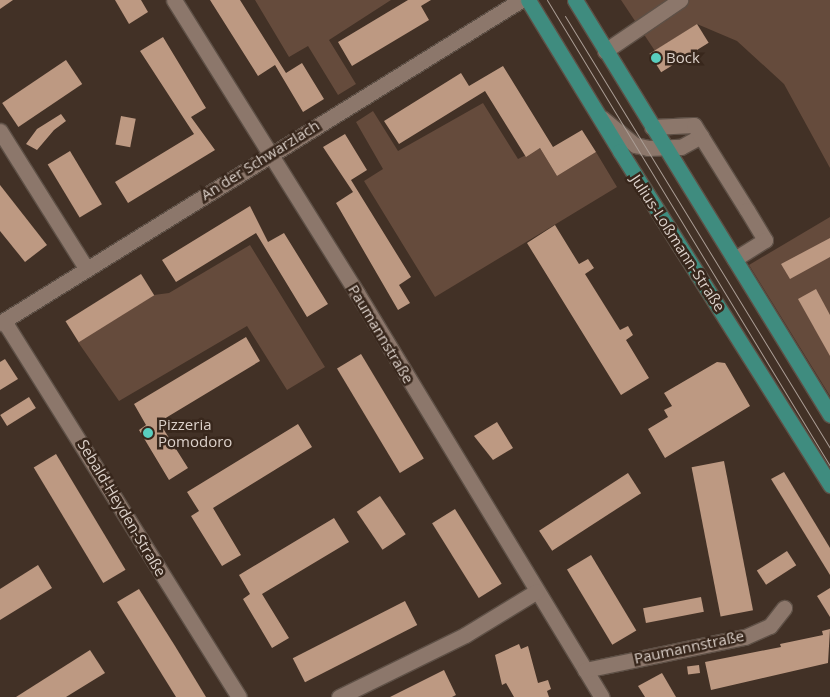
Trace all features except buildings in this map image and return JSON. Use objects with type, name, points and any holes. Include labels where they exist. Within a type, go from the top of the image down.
[{"type":"main road","name":"Julius-Loßmann-Straße","points":[[528,0],[830,485]]},
{"type":"main road","points":[[574,0],[830,415]]},
{"type":"street","name":"Paumannstraße","points":[[174,0],[602,697]]},
{"type":"street","name":"An der Schwarzlach","points":[[2,322],[86,268],[521,0]]},
{"type":"street","points":[[606,51],[680,0]]},
{"type":"street","points":[[596,112],[635,145],[666,149],[681,147],[698,131]]},
{"type":"street","points":[[652,127],[698,131]]},
{"type":"street","points":[[0,130],[86,268]]},
{"type":"street","points":[[698,131],[765,240],[734,259]]},
{"type":"street","name":"Sebald-Heyden-Straße","points":[[2,322],[239,697]]},
{"type":"street","points":[[339,697],[465,634],[537,591]]},
{"type":"street","name":"Paumannstraße","points":[[584,670],[745,637],[770,626],[784,608]]},
{"type":"shaded area","points":[[255,0],[391,0],[329,40],[356,84],[338,95],[308,46],[289,57]]},
{"type":"shaded area","points":[[621,0],[830,0],[830,168],[784,84],[737,41],[697,24],[655,51]]},
{"type":"shaded area","points":[[483,103],[518,159],[540,148],[557,176],[596,152],[617,187],[435,297],[364,181],[383,169],[356,122],[373,111],[398,151]]},
{"type":"shaded area","points":[[830,217],[830,396],[749,265]]},
{"type":"shaded area","points":[[250,245],[325,367],[287,390],[247,326],[119,401],[78,342],[154,295],[169,293]]},
{"type":"tram line","points":[[547,0],[830,466]]},
{"type":"tram line","points":[[565,16],[830,448]]},
{"type":"place","name":"Bock","points":[[656,58]]},
{"type":"place","name":"Pizzeria Pomodoro","points":[[148,433]]}]
